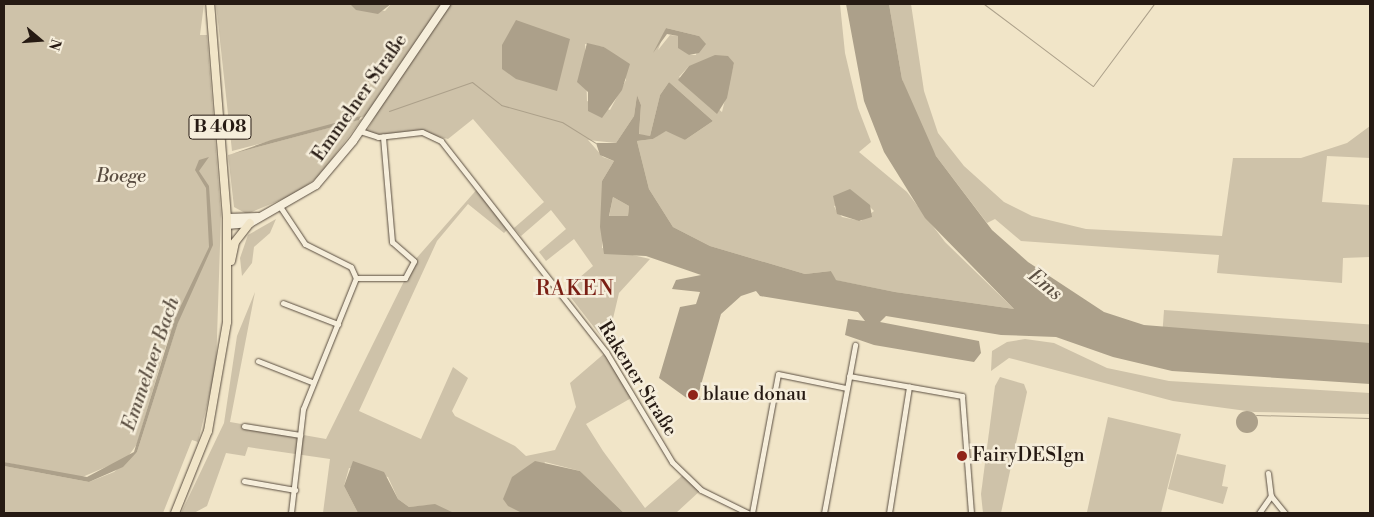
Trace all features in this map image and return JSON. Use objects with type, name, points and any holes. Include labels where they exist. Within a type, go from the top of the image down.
[{"type":"main road","name":"B 408","points":[[175,513],[196,467],[218,390],[229,286],[227,222],[210,4]]},
{"type":"main road","points":[[229,286],[235,242],[250,223]]},
{"type":"street","name":"Emmelner Straße","points":[[227,222],[250,223],[281,208],[316,185],[360,131],[446,4]]},
{"type":"street","name":"Rakener Straße","points":[[360,131],[383,136],[422,132],[441,141],[606,352],[672,462],[701,490],[748,513]]},
{"type":"street","points":[[356,278],[405,278],[414,262],[392,242],[383,136]]},
{"type":"street","points":[[281,208],[305,244],[350,267],[356,278],[312,382],[300,435],[291,513]]},
{"type":"street","name":"Emmelner Straße","points":[[227,222],[265,216]]},
{"type":"street","points":[[284,303],[338,324]]},
{"type":"street","points":[[824,513],[855,345]]},
{"type":"street","points":[[258,361],[312,382]]},
{"type":"street","points":[[752,513],[778,374],[846,388]]},
{"type":"street","points":[[849,376],[962,396],[971,513]]},
{"type":"street","points":[[889,513],[910,387]]},
{"type":"street","points":[[244,426],[300,435]]},
{"type":"street","points":[[1268,473],[1271,496],[1284,513]]},
{"type":"street","points":[[244,481],[295,490]]},
{"type":"street","points":[[1259,513],[1271,496]]},
{"type":"green space","name":"Boege","points":[[4,4],[204,4],[200,35],[207,35],[221,215],[216,368],[198,442],[192,440],[163,513],[4,513],[4,466],[89,482],[114,472],[137,452],[180,316],[175,318],[137,444],[127,458],[80,478],[4,462]]},
{"type":"green space","points":[[216,4],[350,4],[385,11],[391,4],[840,4],[845,53],[858,108],[871,142],[859,152],[907,192],[945,242],[1014,309],[895,292],[835,280],[831,271],[805,274],[710,246],[673,227],[649,189],[637,141],[653,139],[666,130],[685,140],[713,121],[669,82],[660,95],[650,136],[639,135],[641,105],[637,95],[634,116],[616,143],[588,140],[603,157],[614,161],[602,181],[602,248],[650,259],[619,293],[607,344],[565,290],[593,266],[574,239],[546,261],[539,252],[566,229],[551,210],[521,236],[514,228],[544,202],[473,119],[448,139],[422,132],[378,137],[365,134],[377,113],[232,151]],"holes":[[[666,28],[699,36],[696,55],[689,55],[678,36],[670,35],[658,50]],[[585,44],[604,47],[620,59],[626,80],[610,110],[587,101]],[[734,63],[722,112],[679,77],[689,66]],[[862,199],[874,211],[861,221],[842,217],[834,206]]]},
{"type":"green space","points":[[889,4],[911,4],[924,91],[938,133],[964,166],[1004,202],[1032,216],[1086,229],[1222,236],[1233,158],[1301,158],[1347,143],[1370,126],[1370,158],[1327,156],[1322,202],[1370,205],[1370,257],[1343,258],[1342,283],[1217,273],[1219,255],[1021,241],[995,219],[987,223],[936,156],[915,118],[902,79]]},
{"type":"green space","points":[[362,119],[319,176],[295,194],[247,214],[234,207],[228,155]]},
{"type":"green space","points":[[479,187],[509,228],[504,233],[468,204],[437,241],[359,411],[421,439],[453,367],[468,378],[452,411],[455,416],[515,446],[526,456],[555,450],[576,407],[570,383],[606,352],[633,397],[586,424],[603,451],[645,508],[683,475],[701,490],[676,513],[624,513],[580,471],[545,462],[522,513],[454,513],[430,505],[409,507],[398,499],[388,477],[349,468],[344,486],[358,513],[323,513],[330,459],[248,447],[245,456],[226,453],[207,506],[194,513],[181,513],[224,423],[237,336],[255,292],[230,422],[326,439],[414,261]]},
{"type":"green space","points":[[613,197],[629,206],[628,216],[609,217]]},
{"type":"green space","points":[[276,219],[270,233],[254,247],[252,263],[242,276],[240,258],[248,235]]},
{"type":"green space","points":[[1164,310],[1370,324],[1369,344],[1163,330]]},
{"type":"green space","points":[[1025,339],[1054,343],[1107,368],[1169,381],[1370,393],[1370,414],[1254,412],[1173,401],[1009,358],[991,371],[992,351],[1007,342]]},
{"type":"green space","points":[[1000,377],[1024,384],[1027,392],[1001,513],[983,513],[981,494],[995,386]]},
{"type":"green space","points":[[1108,417],[1181,434],[1161,513],[1087,512]]},
{"type":"green space","points":[[1177,454],[1226,465],[1222,486],[1228,487],[1223,504],[1168,489]]},
{"type":"water","points":[[350,4],[391,4],[378,14],[356,10]]},
{"type":"water","name":"Ems","points":[[846,4],[889,4],[902,79],[936,156],[992,230],[1028,262],[1104,312],[1144,325],[1370,343],[1370,384],[1172,371],[1113,357],[1056,337],[1001,335],[886,316],[880,322],[979,341],[981,353],[974,362],[874,345],[845,335],[848,319],[865,321],[858,312],[760,296],[756,291],[741,296],[721,314],[699,392],[701,400],[688,399],[659,378],[680,307],[696,304],[700,292],[672,289],[676,280],[701,275],[646,256],[604,254],[600,227],[602,181],[614,161],[600,155],[596,143],[616,143],[634,116],[637,95],[641,105],[639,134],[650,136],[660,95],[669,82],[713,121],[685,140],[666,131],[653,139],[637,141],[649,189],[673,227],[710,246],[805,274],[831,271],[836,280],[895,292],[1014,309],[925,218],[884,152],[864,101]],"holes":[[[613,197],[629,206],[628,216],[609,216]]]},
{"type":"water","points":[[516,20],[570,39],[557,91],[516,79],[502,69],[502,45]]},
{"type":"water","points":[[666,28],[699,36],[706,44],[699,53],[689,55],[678,48],[678,36],[667,34],[653,53]]},
{"type":"water","points":[[587,43],[604,47],[630,64],[622,90],[602,118],[588,111],[588,92],[577,82]]},
{"type":"water","points":[[715,55],[728,56],[734,63],[727,98],[717,114],[678,80],[689,66]]},
{"type":"water","points":[[361,116],[359,120],[232,154],[271,140]]},
{"type":"water","points":[[209,157],[199,171],[209,186],[213,245],[178,323],[137,452],[123,467],[89,482],[4,466],[4,462],[87,477],[134,452],[175,318],[209,247],[206,188],[195,170],[199,160]]},
{"type":"water","points":[[850,189],[870,205],[872,217],[859,221],[837,214],[833,196]]},
{"type":"water","points":[[1243,411],[1251,411],[1258,418],[1258,426],[1251,433],[1243,433],[1236,426],[1236,418]]},
{"type":"water","points":[[353,461],[384,472],[398,499],[409,507],[435,504],[454,513],[358,513],[344,486]]},
{"type":"water","points":[[535,461],[580,471],[624,513],[522,513],[508,506],[503,499],[512,477]]},
{"type":"waterway","points":[[984,4],[1093,86],[1154,4]]},
{"type":"waterway","name":"Emmelner Bach","points":[[389,111],[472,82],[501,105],[562,122],[595,143]]},
{"type":"waterway","points":[[1256,415],[1370,418]]},
{"type":"place","name":"blaue donau","points":[[693,395]]},
{"type":"place","name":"FairyDESIgn","points":[[962,456]]},
{"type":"district","name":"RAKEN","points":[[575,289]]}]
